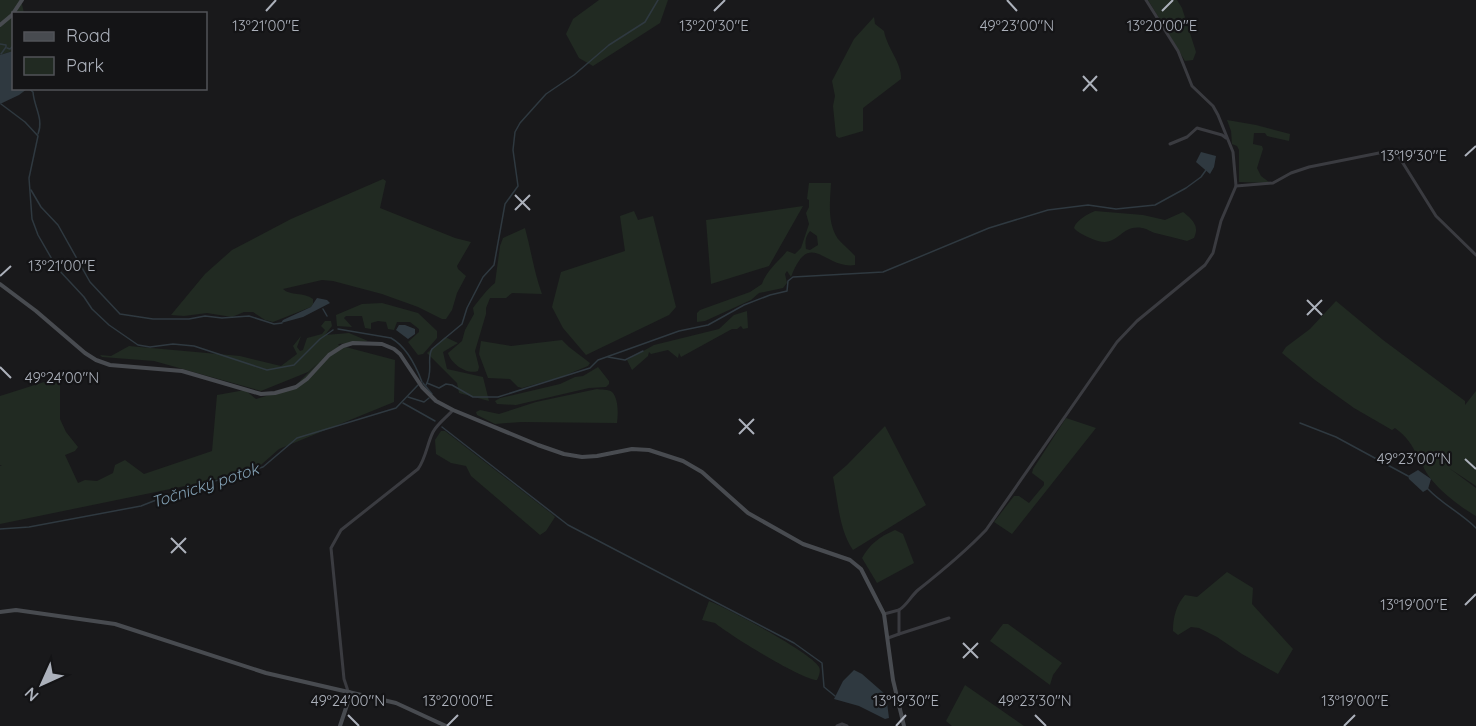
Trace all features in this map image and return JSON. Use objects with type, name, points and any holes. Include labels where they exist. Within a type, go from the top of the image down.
[{"type":"street","points":[[13,12],[22,0]]},
{"type":"street","points":[[884,614],[899,610],[916,592],[965,552],[986,530],[1117,342],[1137,321],[1205,265],[1214,253],[1221,221],[1236,186],[1235,162],[1213,106],[1192,86],[1178,51],[1146,0]]},
{"type":"street","points":[[0,25],[12,13]]},
{"type":"street","points":[[1170,144],[1187,137],[1197,128],[1222,135],[1228,140]]},
{"type":"street","points":[[1236,186],[1273,183],[1291,173],[1309,167],[1393,152],[1401,160],[1436,216],[1476,255]]},
{"type":"street","points":[[0,284],[85,353],[110,365],[182,371],[261,394],[275,393],[296,387],[335,350],[353,344],[382,344],[400,354],[417,381],[436,401],[453,410],[564,454],[582,457],[627,450],[649,450],[683,461],[702,472],[748,513],[802,544],[854,562],[865,575],[884,614],[892,680],[904,726]]},
{"type":"street","points":[[340,726],[349,692],[344,679],[331,548],[341,530],[418,469],[423,462],[437,425],[453,410]]},
{"type":"street","points":[[0,612],[16,610],[115,624],[266,673],[396,704],[446,726]]},
{"type":"street","points":[[899,610],[899,634]]},
{"type":"street","points":[[888,638],[950,618]]},
{"type":"street","points":[[837,726],[842,723],[847,726]]},
{"type":"green space","points":[[0,0],[21,0],[24,12],[12,12],[12,51],[0,55]]},
{"type":"green space","points":[[599,0],[668,0],[660,23],[593,66],[579,58],[566,34],[573,19]]},
{"type":"green space","points":[[1148,0],[1177,0],[1182,8],[1196,52],[1193,60],[1185,61]]},
{"type":"green space","points":[[874,17],[875,24],[884,31],[899,67],[901,79],[863,108],[863,131],[839,138],[836,136],[833,106],[835,96],[832,81],[854,39]]},
{"type":"green space","points":[[1227,120],[1290,134],[1289,141],[1267,136],[1265,133],[1254,133],[1253,144],[1262,146],[1263,149],[1257,168],[1261,176],[1269,182],[1239,182],[1239,150],[1232,144]]},
{"type":"green space","points":[[383,179],[386,181],[380,208],[455,238],[471,242],[457,266],[466,276],[446,319],[382,294],[322,280],[283,289],[289,293],[306,295],[313,299],[313,304],[311,307],[273,322],[253,312],[244,312],[232,317],[207,313],[171,315],[205,274],[232,250],[291,219]]},
{"type":"green space","points":[[809,183],[831,183],[830,212],[834,233],[855,256],[855,265],[844,265],[819,254],[805,255],[798,262],[791,277],[787,271],[785,274],[787,283],[783,288],[759,293],[751,300],[705,321],[697,322],[697,313],[700,310],[750,292],[762,284],[770,270],[787,251],[795,254],[801,248],[809,224],[806,213],[809,207],[807,199]],"holes":[[[810,231],[817,236],[818,245],[810,250],[806,249],[807,235]]]},
{"type":"green space","points":[[803,206],[769,266],[711,284],[706,220]]},
{"type":"green space","points":[[634,211],[638,220],[653,216],[676,307],[669,315],[586,355],[563,328],[552,307],[561,272],[625,251],[620,216]]},
{"type":"green space","points":[[1095,211],[1143,215],[1165,220],[1183,212],[1196,226],[1196,234],[1194,238],[1187,241],[1144,228],[1134,228],[1113,240],[1100,241],[1081,234],[1074,228],[1080,220]]},
{"type":"green space","points":[[525,228],[542,294],[512,293],[506,298],[490,298],[475,351],[478,371],[464,370],[452,361],[448,353],[462,341],[474,314],[473,308],[495,283],[503,238]]},
{"type":"green space","points":[[1336,301],[1383,340],[1465,401],[1465,405],[1476,391],[1476,486],[1449,468],[1476,488],[1476,516],[1434,483],[1423,467],[1422,459],[1418,458],[1409,441],[1399,431],[1395,428],[1392,430],[1354,408],[1282,353],[1286,347],[1310,329]]},
{"type":"green space","points":[[382,303],[418,313],[437,331],[437,338],[423,354],[418,355],[408,342],[419,332],[419,329],[410,322],[397,322],[394,330],[388,329],[386,322],[378,321],[371,323],[371,329],[365,328],[362,316],[346,316],[344,318],[352,327],[337,326],[336,315],[362,304]]},
{"type":"green space","points":[[747,311],[748,328],[743,329],[741,326],[732,329],[681,357],[679,353],[678,358],[668,350],[651,354],[649,352],[648,356],[632,370],[627,360],[654,345],[719,329],[734,315]]},
{"type":"green space","points":[[325,321],[331,321],[332,326],[325,335],[349,333],[368,341],[338,345],[395,360],[394,402],[279,449],[253,472],[0,524],[0,466],[2,465],[0,465],[0,396],[60,377],[60,419],[66,432],[78,447],[75,451],[65,455],[78,483],[85,480],[97,481],[113,473],[115,465],[125,460],[144,474],[212,451],[217,395],[245,390],[256,399],[293,388],[318,363],[308,372],[261,391],[154,361],[100,355],[111,356],[129,346],[240,356],[281,366],[297,354],[293,346],[301,336],[297,347],[300,351],[303,350],[307,338],[322,334],[325,330],[321,326]]},
{"type":"green space","points":[[445,337],[458,343],[443,352],[447,369],[483,377],[489,401],[459,393],[457,383],[427,353]]},
{"type":"green space","points":[[562,340],[590,363],[588,366],[561,377],[522,388],[510,379],[488,378],[479,354],[481,341],[511,346]]},
{"type":"green space","points":[[598,367],[609,381],[606,387],[589,388],[516,405],[497,404],[495,401],[560,384],[583,376]]},
{"type":"green space","points":[[597,389],[609,390],[614,395],[618,407],[617,423],[495,424],[477,415],[476,412],[480,410],[499,414],[536,402]]},
{"type":"green space","points":[[1066,418],[1096,428],[1012,534],[994,522],[1014,496],[1019,496],[1029,503],[1044,485],[1044,482],[1032,473],[1033,469]]},
{"type":"green space","points":[[885,426],[926,505],[853,550],[842,524],[833,477]]},
{"type":"green space","points":[[441,431],[445,431],[552,514],[555,517],[546,531],[540,535],[471,476],[466,466],[451,463],[436,454],[435,440]]},
{"type":"green space","points":[[895,530],[903,534],[914,563],[877,583],[862,558],[876,541]]},
{"type":"green space","points":[[1227,572],[1253,588],[1252,604],[1293,649],[1278,674],[1199,628],[1191,627],[1178,635],[1173,631],[1179,603],[1185,595],[1197,597]]},
{"type":"green space","points":[[709,601],[749,621],[813,660],[820,672],[817,680],[782,665],[715,623],[702,620]]},
{"type":"green space","points":[[1003,624],[1008,624],[1062,663],[1053,675],[1050,685],[990,641]]},
{"type":"green space","points":[[965,685],[1024,726],[952,726],[946,721]]},
{"type":"shaded area","points":[[12,51],[12,90],[26,90],[0,104],[0,55]]},
{"type":"shaded area","points":[[1201,152],[1216,156],[1210,174],[1196,162]]},
{"type":"shaded area","points":[[317,298],[330,303],[303,317],[281,323],[311,307]]},
{"type":"shaded area","points":[[399,325],[415,329],[415,334],[408,339],[396,330]]},
{"type":"shaded area","points":[[1418,470],[1431,479],[1428,489],[1423,492],[1408,476]]},
{"type":"shaded area","points":[[854,670],[886,695],[889,718],[885,719],[859,706],[834,699],[843,681]]},
{"type":"waterway","points":[[426,385],[432,349],[462,324],[467,308],[483,277],[494,265],[505,204],[518,186],[513,150],[515,132],[520,123],[546,94],[574,75],[609,45],[645,22],[658,0]]},
{"type":"waterway","name":"Točnický potok","points":[[0,44],[6,45],[1,54]]},
{"type":"waterway","points":[[7,48],[12,47]]},
{"type":"waterway","points":[[30,90],[33,92],[40,123],[38,134]]},
{"type":"waterway","name":"Točnický potok","points":[[1,104],[25,122],[38,136],[29,178],[32,219],[38,235],[57,268],[92,309],[109,325],[138,345],[194,346],[267,370],[294,365],[320,339],[333,330]]},
{"type":"waterway","points":[[427,383],[439,388],[446,384],[452,385],[473,397],[498,397],[590,368],[598,360],[679,331],[708,325],[744,305],[787,291],[788,281],[793,277],[883,272],[989,228],[1048,210],[1088,205],[1116,209],[1155,205],[1186,188],[1201,177],[1206,170]]},
{"type":"waterway","points":[[31,190],[41,207],[58,225],[90,282],[120,314],[153,319],[249,316],[274,324],[282,323]]},
{"type":"waterway","points":[[323,309],[327,316]]},
{"type":"waterway","name":"Točnický potok","points":[[338,329],[391,338],[414,363],[422,382]]},
{"type":"waterway","points":[[608,357],[625,360],[643,351]]},
{"type":"waterway","points":[[423,383],[432,394]]},
{"type":"waterway","name":"Točnický potok","points":[[0,529],[29,527],[141,506],[174,493],[263,467],[297,438],[396,408],[418,385]]},
{"type":"waterway","points":[[408,397],[424,402],[429,398]]},
{"type":"waterway","points":[[403,403],[435,421]]},
{"type":"waterway","points":[[1300,423],[1336,437],[1408,476]]},
{"type":"waterway","points":[[442,427],[568,525],[794,643],[822,663],[824,687],[835,696]]},
{"type":"waterway","points":[[1428,489],[1476,528]]}]
